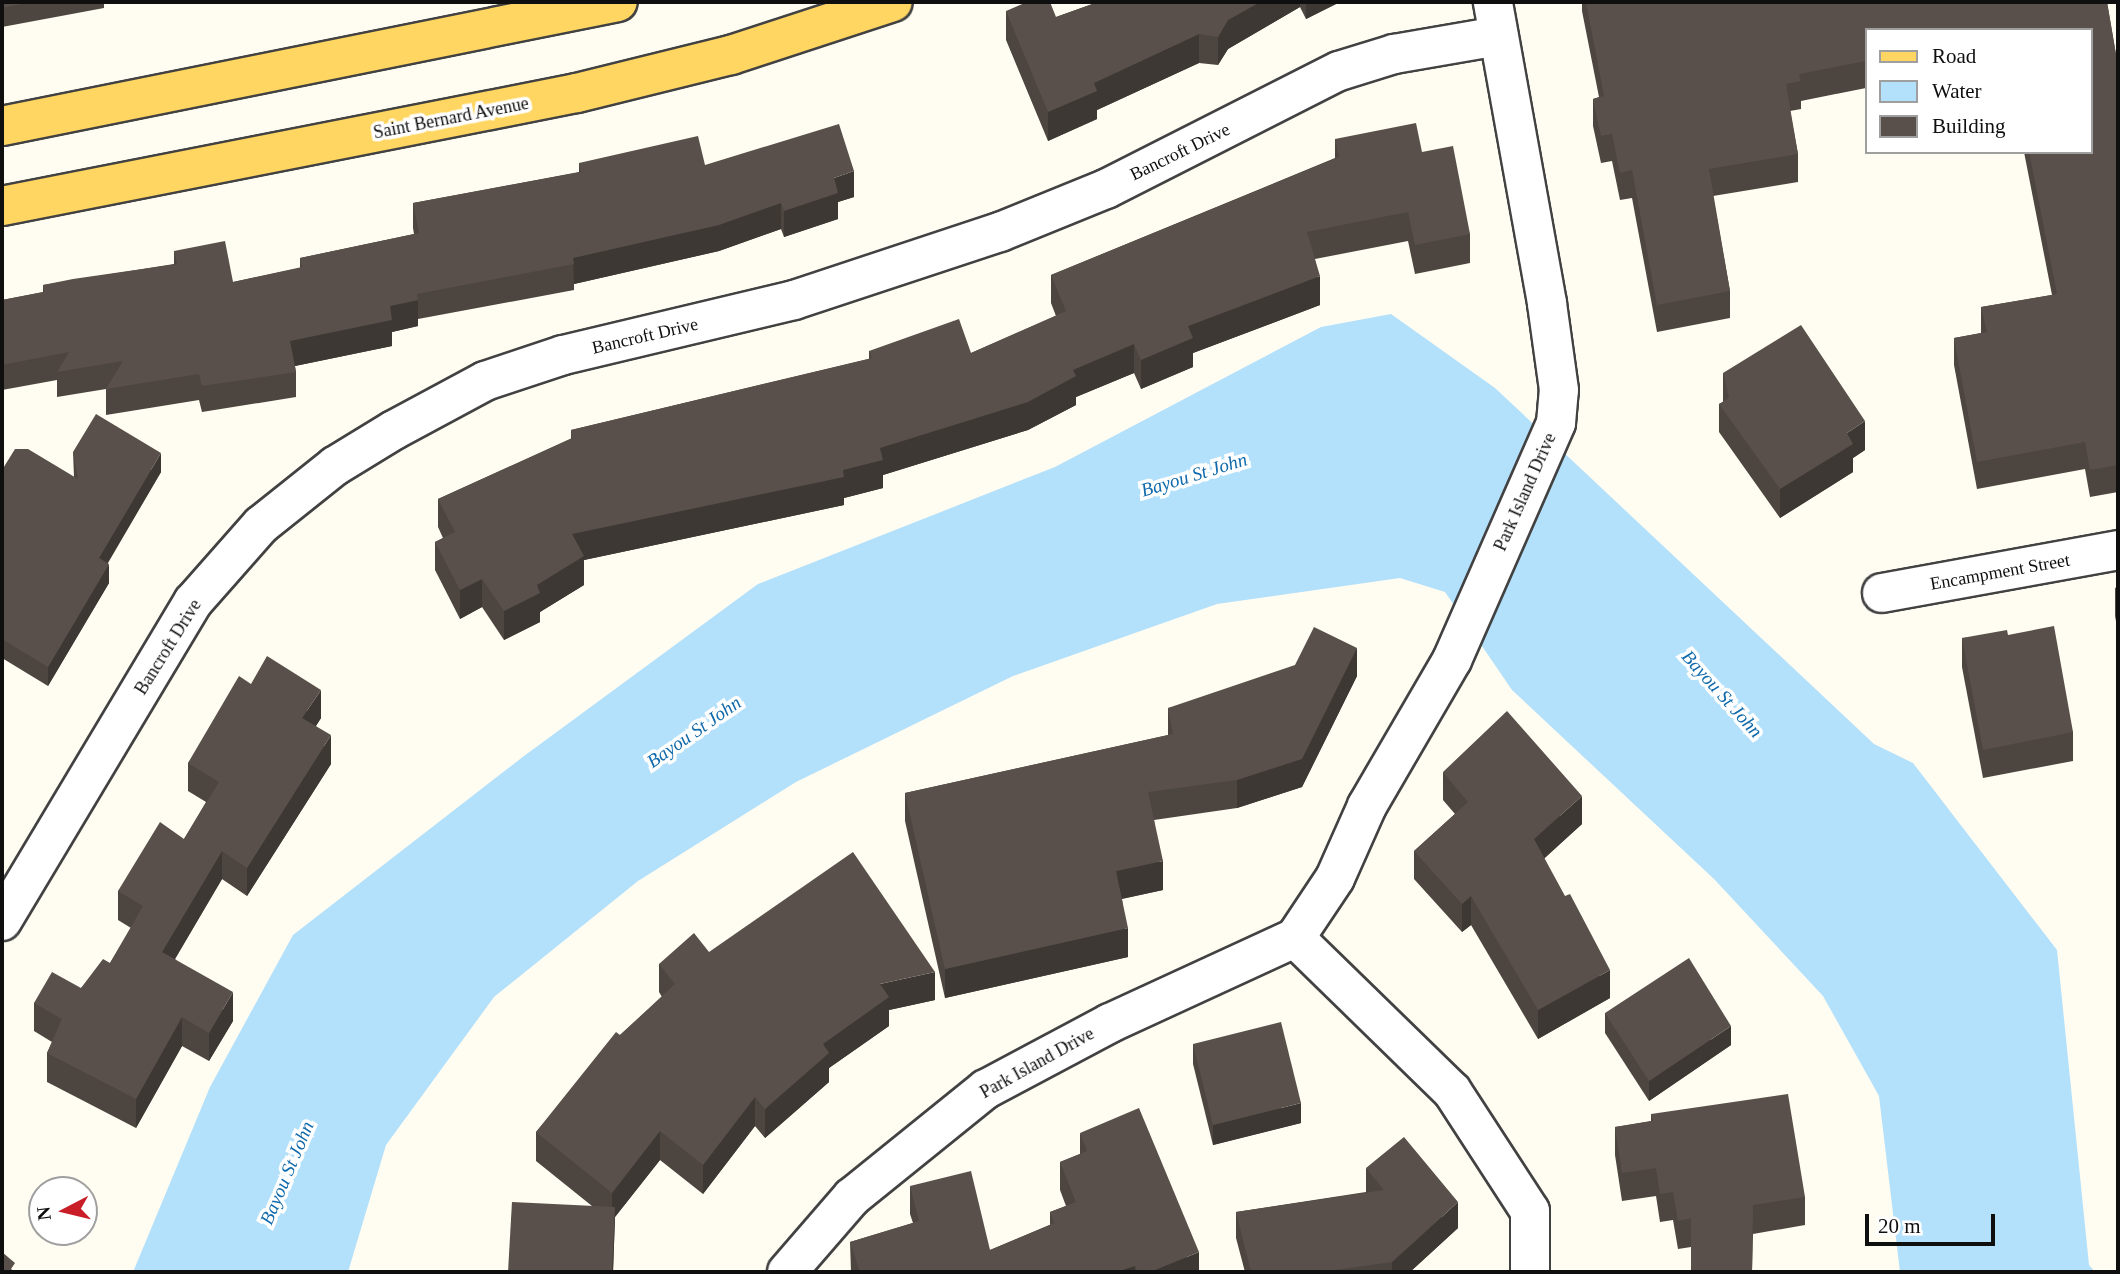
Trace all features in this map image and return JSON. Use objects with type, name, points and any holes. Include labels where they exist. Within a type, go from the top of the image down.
[{"type":"main road","points":[[2,126],[618,2]]},
{"type":"main road","name":"Saint Bernard Avenue","points":[[2,206],[577,93],[731,55],[893,2]]},
{"type":"street","name":"Park Island Drive","points":[[788,1272],[852,1197],[985,1089],[1295,938],[1335,878],[1367,806],[1452,660],[1556,423],[1559,390],[1547,303],[1496,19]]},
{"type":"street","name":"Bancroft Drive","points":[[2,921],[193,602],[261,525],[382,438],[485,381],[563,355],[794,300],[1000,232],[1106,189],[1339,71],[1496,19]]},
{"type":"street","name":"Encampment Street","points":[[1882,593],[2118,550]]},
{"type":"street","points":[[1295,938],[1452,1091],[1530,1211],[1530,1272]]},
{"type":"water","name":"Bayou St John","points":[[1391,314],[1495,388],[1874,744],[1913,763],[2057,950],[2089,1265],[2095,1272],[1900,1272],[1879,1096],[1823,996],[1714,879],[1512,690],[1445,592],[1400,578],[1217,604],[1013,676],[796,782],[638,881],[494,997],[386,1145],[348,1272],[133,1272],[210,1087],[293,935],[524,756],[758,584],[1055,467],[1321,327]]},
{"type":"building","points":[[2,2],[32,2],[2,8]]},
{"type":"building","points":[[1027,2],[1050,2],[1056,17],[1098,2],[1260,2],[1228,20],[1218,37],[1199,34],[1094,83],[1097,91],[1048,112],[1006,11]]},
{"type":"building","points":[[1586,2],[2107,2],[2118,66],[2118,465],[2090,470],[2085,442],[1977,462],[1954,338],[1987,332],[1981,307],[2057,294],[2029,154],[2092,154],[2092,28],[1864,28],[1864,61],[1799,74],[1801,81],[1786,84],[1798,154],[1709,169],[1730,291],[1657,305],[1632,170],[1620,173],[1612,134],[1601,136],[1593,99],[1604,96]]},
{"type":"building","points":[[1416,123],[1422,152],[1453,146],[1470,234],[1415,245],[1408,212],[1307,232],[1320,276],[1188,326],[1193,338],[1141,360],[1134,344],[1073,370],[1076,376],[1028,402],[880,448],[883,460],[843,470],[844,477],[572,534],[584,556],[537,585],[540,593],[504,611],[482,579],[460,590],[435,542],[455,532],[438,499],[572,438],[571,430],[872,358],[869,351],[959,319],[971,353],[1066,311],[1051,275],[1339,157],[1335,139]]},
{"type":"building","points":[[839,124],[854,171],[834,178],[838,193],[784,211],[781,203],[719,225],[573,258],[574,264],[417,294],[418,300],[390,306],[392,320],[290,341],[296,372],[202,386],[199,374],[106,389],[123,361],[57,372],[69,352],[2,365],[2,300],[44,292],[43,285],[177,264],[174,251],[225,241],[233,282],[302,267],[300,258],[419,233],[413,203],[581,172],[579,163],[698,136],[705,165]]},
{"type":"building","points":[[1801,325],[1865,421],[1847,433],[1853,444],[1780,489],[1719,404],[1729,398],[1723,373]]},
{"type":"building","points":[[96,414],[161,453],[99,558],[109,564],[48,667],[2,639],[2,470],[15,449],[28,449],[78,479],[73,452]]},
{"type":"building","points":[[2054,626],[2073,732],[1983,750],[1962,638],[2007,630],[2008,635]]},
{"type":"building","points":[[1314,627],[1357,648],[1302,759],[1237,780],[1148,792],[1163,861],[1116,871],[1128,928],[945,969],[905,793],[1173,734],[1168,708],[1295,665]]},
{"type":"building","points":[[267,656],[321,690],[302,718],[331,735],[247,868],[222,851],[162,952],[233,992],[209,1033],[182,1017],[136,1099],[47,1053],[62,1019],[34,1003],[52,972],[81,988],[103,959],[110,963],[143,906],[118,891],[160,822],[184,839],[219,782],[188,763],[239,676],[251,684]]},
{"type":"building","points":[[1507,711],[1582,796],[1534,839],[1565,896],[1570,894],[1610,970],[1538,1010],[1471,896],[1462,904],[1414,851],[1468,802],[1443,772]]},
{"type":"building","points":[[853,852],[935,972],[880,984],[889,997],[823,1044],[829,1053],[765,1109],[755,1097],[703,1165],[660,1131],[612,1193],[536,1132],[616,1032],[620,1035],[675,984],[659,964],[694,933],[709,952]]},
{"type":"building","points":[[1689,958],[1731,1026],[1649,1081],[1605,1013]]},
{"type":"building","points":[[1281,1022],[1301,1103],[1213,1125],[1193,1044]]},
{"type":"building","points":[[1788,1094],[1805,1197],[1753,1205],[1752,1272],[1691,1272],[1691,1218],[1678,1221],[1673,1192],[1660,1194],[1656,1168],[1622,1173],[1615,1127],[1653,1121],[1651,1114]]},
{"type":"building","points":[[1139,1108],[1199,1252],[1150,1272],[1138,1272],[1135,1266],[1116,1272],[860,1272],[850,1242],[919,1221],[910,1186],[971,1171],[990,1250],[1054,1223],[1050,1212],[1076,1202],[1060,1162],[1087,1151],[1080,1133]]},
{"type":"building","points":[[1404,1137],[1458,1202],[1392,1262],[1321,1272],[1251,1272],[1236,1212],[1384,1190],[1366,1168]]},
{"type":"building","points":[[512,1202],[615,1207],[612,1272],[508,1272]]},
{"type":"building","points":[[2,1252],[15,1263],[11,1269],[15,1272],[2,1272]]}]
